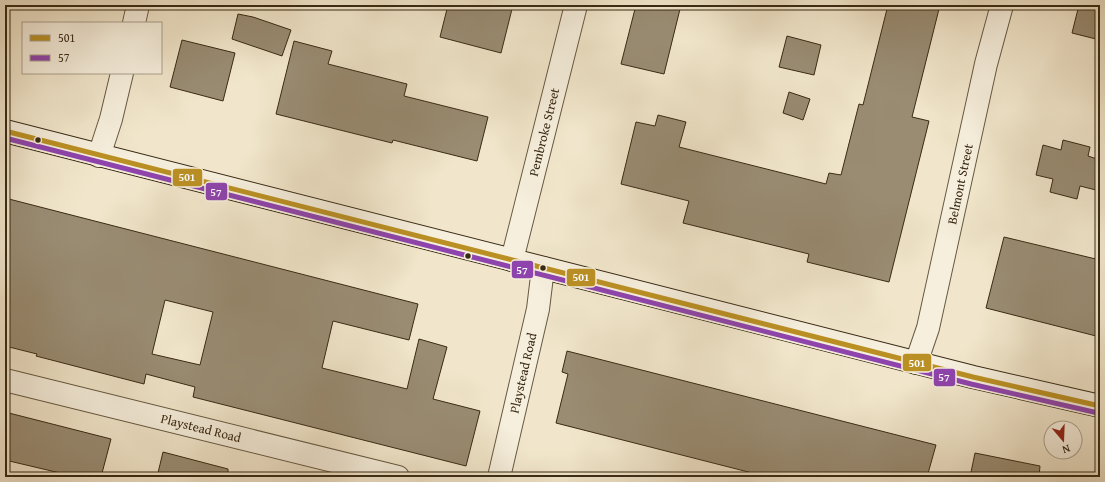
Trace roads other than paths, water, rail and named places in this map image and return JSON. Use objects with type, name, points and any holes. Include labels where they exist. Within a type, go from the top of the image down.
[{"type":"street","points":[[134,22],[138,5]]},
{"type":"street","name":"Pembroke Street","points":[[512,260],[576,5]]},
{"type":"street","name":"Belmont Street","points":[[916,363],[928,328],[986,64],[1002,5]]},
{"type":"street","points":[[99,156],[111,119],[122,74]]},
{"type":"street","points":[[5,131],[916,363],[1029,391],[1100,406]]},
{"type":"street","name":"Playstead Road","points":[[499,477],[538,309],[543,268]]},
{"type":"street","name":"Playstead Road","points":[[5,380],[398,477]]}]
